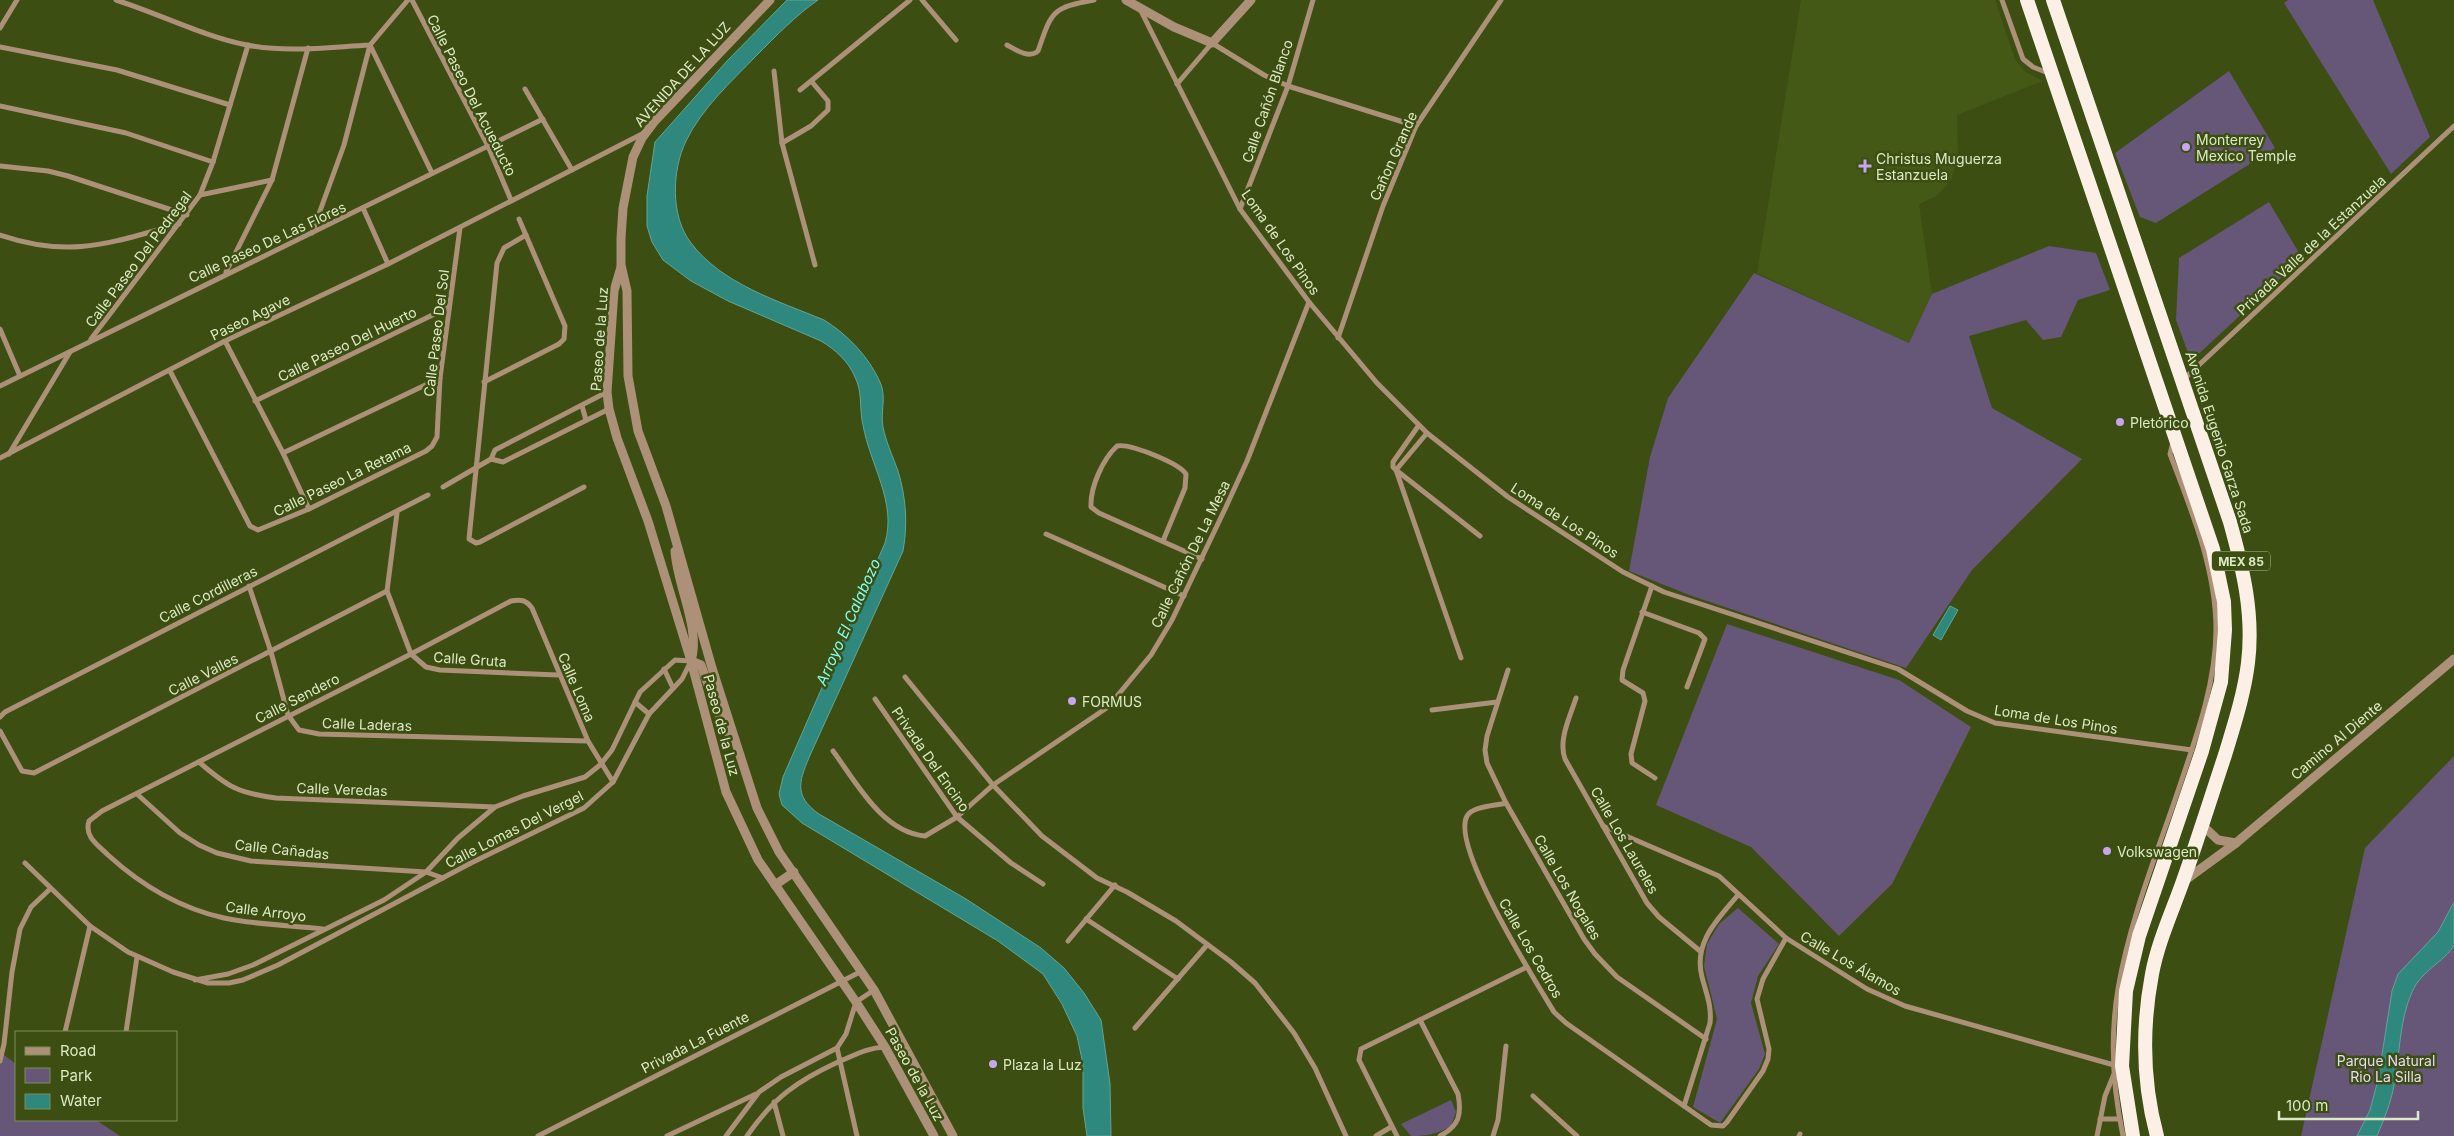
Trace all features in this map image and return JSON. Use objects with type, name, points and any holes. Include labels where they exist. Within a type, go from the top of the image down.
[{"type":"highway","name":"MEX 85","points":[[2027,0],[2213,548],[2224,602],[2224,653],[2212,719],[2151,899],[2126,991],[2122,1066],[2133,1136]]},
{"type":"highway","name":"Avenida Eugenio Garza Sada","points":[[2053,0],[2230,522],[2245,576],[2250,605],[2248,664],[2242,696],[2202,825],[2158,952],[2148,1003],[2146,1069],[2149,1099],[2157,1136]]},
{"type":"street","points":[[0,28],[17,0]]},
{"type":"street","points":[[116,0],[209,34],[248,45],[308,48],[370,45]]},
{"type":"street","points":[[312,233],[344,145],[370,45],[408,0]]},
{"type":"street","name":"Calle Paseo Del Acueducto","points":[[412,0],[488,146],[511,200]]},
{"type":"street","name":"AVENIDA DE LA LUZ","points":[[621,264],[623,208],[628,176],[633,157],[646,132],[770,0]]},
{"type":"street","points":[[800,90],[910,0]]},
{"type":"street","points":[[922,0],[956,40]]},
{"type":"street","points":[[1007,45],[1028,55],[1034,54],[1038,51],[1049,20],[1055,11],[1063,6],[1094,0]]},
{"type":"street","points":[[1126,0],[1174,27],[1212,43],[1288,86],[1416,126]]},
{"type":"street","points":[[1177,84],[1251,0]]},
{"type":"street","name":"Calle Cañón Blanco","points":[[1240,209],[1288,86],[1313,0]]},
{"type":"street","name":"Cañon Grande","points":[[1338,338],[1383,206],[1416,126],[1501,0]]},
{"type":"street","points":[[2002,0],[2023,59],[2033,67],[2051,74]]},
{"type":"street","name":"Loma de Los Pinos","points":[[1140,9],[1240,209],[1309,302],[1393,401],[1428,433],[1523,507],[1624,572],[1652,586],[1898,669],[1967,710],[1995,723],[2192,750]]},
{"type":"street","name":"Calle Paseo Del Pedregal","points":[[89,342],[153,261],[200,195],[213,162],[248,45]]},
{"type":"street","points":[[370,45],[432,173]]},
{"type":"street","points":[[0,47],[117,70],[230,105]]},
{"type":"street","points":[[226,273],[272,180],[308,48]]},
{"type":"street","points":[[774,70],[782,143],[815,265]]},
{"type":"street","points":[[782,143],[811,126],[830,107],[828,101],[812,82]]},
{"type":"street","points":[[525,89],[572,170]]},
{"type":"street","points":[[0,106],[99,126],[213,162]]},
{"type":"street","name":"Calle Paseo De Las Flores","points":[[0,386],[226,273],[312,233],[543,119]]},
{"type":"street","name":"Privada Valle de la Estanzuela","points":[[2183,380],[2454,126]]},
{"type":"street","name":"Paseo Agave","points":[[0,458],[225,341],[388,264],[646,132]]},
{"type":"street","points":[[0,166],[61,174],[187,214]]},
{"type":"street","points":[[200,195],[272,180]]},
{"type":"street","points":[[363,208],[388,264]]},
{"type":"street","points":[[484,382],[559,344],[566,333],[566,326],[519,219]]},
{"type":"street","points":[[0,235],[49,248],[76,248],[100,245],[179,224]]},
{"type":"street","name":"Calle Paseo Del Sol","points":[[435,441],[440,378],[460,228]]},
{"type":"street","points":[[526,235],[504,248],[499,258],[484,382],[469,539],[476,543],[584,488]]},
{"type":"street","name":"Paseo de la Luz","points":[[621,264],[614,291],[607,392],[609,409],[617,438],[648,521],[691,661],[726,792],[746,838],[775,885],[842,980],[885,1047],[934,1136]]},
{"type":"street","name":"Paseo de la Luz","points":[[621,264],[627,291],[628,376],[634,414],[638,430],[656,474],[676,538],[734,739],[757,808],[779,852],[874,990],[953,1136]]},
{"type":"street","name":"Calle Cañón De La Mesa","points":[[833,750],[880,812],[911,833],[925,836],[957,817],[993,785],[1108,707],[1151,655],[1184,596],[1247,461],[1309,302]]},
{"type":"street","name":"Calle Paseo Del Huerto","points":[[255,401],[449,307]]},
{"type":"street","points":[[0,329],[20,376]]},
{"type":"street","points":[[225,341],[283,453],[309,509]]},
{"type":"street","points":[[8,454],[70,352]]},
{"type":"street","name":"Calle Paseo La Retama","points":[[170,371],[245,518],[254,529],[266,527],[309,509],[426,450],[435,441]]},
{"type":"street","points":[[283,453],[440,378]]},
{"type":"street","points":[[443,487],[476,469],[491,458],[495,450],[607,392]]},
{"type":"street","points":[[582,406],[586,420]]},
{"type":"street","points":[[491,458],[503,462],[609,409]]},
{"type":"street","points":[[1419,425],[1393,462],[1393,467],[1396,470],[1461,658]]},
{"type":"street","points":[[1396,470],[1428,433]]},
{"type":"street","points":[[2123,1136],[2119,1119],[2114,1065],[2115,1020],[2122,966],[2131,932],[2192,750],[2212,674],[2216,621],[2212,583],[2205,556],[2170,454],[2174,436]]},
{"type":"street","points":[[1163,541],[1184,488],[1186,474],[1178,466],[1129,445],[1117,446],[1108,455],[1092,491],[1091,506],[1099,513],[1202,559]]},
{"type":"street","points":[[1396,470],[1480,536]]},
{"type":"street","name":"Calle Cordilleras","points":[[0,717],[5,712],[249,586],[397,513],[428,495]]},
{"type":"street","points":[[397,513],[387,591],[411,654]]},
{"type":"street","points":[[1046,534],[1184,596]]},
{"type":"street","points":[[676,538],[679,578],[694,638],[691,661],[702,665],[718,713],[726,730],[734,739]]},
{"type":"street","points":[[249,586],[271,652],[288,715]]},
{"type":"street","points":[[1652,586],[1623,670],[1622,680],[1643,693],[1645,701],[1631,754],[1632,763],[1655,778]]},
{"type":"street","name":"Calle Valles","points":[[0,731],[22,771],[28,773],[41,770],[387,591]]},
{"type":"street","name":"Calle Sendero","points":[[87,827],[89,821],[96,815],[288,715],[411,654],[511,600],[524,600]]},
{"type":"street","name":"Calle Loma","points":[[524,600],[532,608],[558,675],[588,741],[600,765],[613,782]]},
{"type":"street","points":[[1642,612],[1699,633],[1705,639],[1687,687]]},
{"type":"street","name":"Calle Gruta","points":[[411,654],[420,663],[432,669],[558,675]]},
{"type":"street","name":"Camino Al Diente","points":[[2182,882],[2236,843],[2454,659]]},
{"type":"street","name":"Calle Lomas Del Vergel","points":[[25,863],[90,926],[137,957],[195,980],[208,984],[219,984],[259,974],[584,808],[613,782],[649,714],[682,679],[691,661],[675,660],[648,683],[635,702],[612,750],[600,765],[575,781],[523,796],[495,807],[458,838],[426,872],[384,900],[239,970],[195,980]]},
{"type":"street","points":[[664,669],[673,688]]},
{"type":"street","name":"Calle Los Nogales","points":[[1508,670],[1485,750],[1487,763],[1506,803],[1584,939],[1605,966],[1617,978],[1706,1039]]},
{"type":"street","points":[[905,677],[993,785],[1042,836],[1098,878],[1115,885],[1176,921],[1231,962],[1255,983],[1294,1033],[1315,1068],[1346,1136]]},
{"type":"street","name":"Calle Los Laureles","points":[[1576,698],[1564,738],[1563,752],[1648,903],[1659,916],[1700,951]]},
{"type":"street","name":"Privada Del Encino","points":[[876,699],[957,817],[1011,863],[1043,884]]},
{"type":"street","points":[[635,702],[649,714]]},
{"type":"street","points":[[1432,710],[1498,702]]},
{"type":"street","name":"Calle Laderas","points":[[288,715],[299,730],[319,734],[588,741]]},
{"type":"street","name":"Calle Veredas","points":[[198,762],[235,790],[252,795],[276,798],[495,807]]},
{"type":"street","name":"Calle Cañadas","points":[[137,794],[180,833],[199,845],[217,853],[251,860],[426,872],[444,878]]},
{"type":"street","name":"Calle Los Cedros","points":[[1506,803],[1473,810],[1468,815],[1465,829],[1477,872],[1527,968],[1554,1012],[1566,1023],[1712,1126],[1722,1126],[1763,1071],[1768,1059],[1768,1044],[1757,999],[1763,979],[1786,938]]},
{"type":"street","points":[[2202,825],[2218,840],[2236,843]]},
{"type":"street","name":"Calle Los Álamos","points":[[1604,826],[1719,876],[1786,938],[1867,988],[1905,1006],[2114,1065]]},
{"type":"street","name":"Calle Arroyo","points":[[87,827],[93,841],[124,870],[160,895],[176,903],[225,919],[324,929]]},
{"type":"street","points":[[775,885],[794,872]]},
{"type":"street","points":[[1068,940],[1115,885]]},
{"type":"street","points":[[0,1061],[20,929],[32,907],[50,889]]},
{"type":"street","points":[[1684,1106],[1706,1039],[1711,1012],[1701,974],[1700,951],[1709,930],[1738,895]]},
{"type":"street","points":[[1086,919],[1178,978]]},
{"type":"street","points":[[65,1031],[90,926]]},
{"type":"street","points":[[1135,1028],[1207,945]]},
{"type":"street","points":[[126,1031],[137,957]]},
{"type":"street","points":[[1397,1136],[1362,1067],[1358,1053],[1364,1046],[1527,968]]},
{"type":"street","name":"Privada La Fuente","points":[[538,1136],[862,971]]},
{"type":"street","points":[[667,1136],[759,1092],[837,1048],[846,1034],[856,1002],[874,990]]},
{"type":"street","points":[[1420,1020],[1458,1094],[1461,1106],[1457,1123],[1452,1129],[1440,1136]]},
{"type":"street","points":[[0,1026],[6,1027]]},
{"type":"street","points":[[1493,1136],[1498,1120],[1506,1046]]},
{"type":"street","points":[[747,1136],[774,1102],[798,1082],[863,1050],[885,1047]]},
{"type":"street","points":[[837,1048],[857,1136]]},
{"type":"street","points":[[2097,1136],[2105,1096],[2115,1072]]},
{"type":"street","points":[[909,1090],[924,1083]]},
{"type":"street","points":[[726,1136],[759,1092]]},
{"type":"street","points":[[1533,1096],[1577,1136]]},
{"type":"street","points":[[774,1102],[783,1136]]},
{"type":"street","points":[[2100,1119],[2119,1119]]},
{"type":"street","points":[[1376,1136],[1392,1127]]},
{"type":"shaded area","name":"Christus Muguerza Estanzuela","points":[[1801,0],[1995,0],[2015,59],[2024,71],[2043,81],[1957,115],[1958,154],[1952,178],[1937,196],[1919,204],[1932,294],[1909,343],[1757,273]]},
{"type":"green space","points":[[2288,0],[2373,0],[2430,137],[2391,174],[2284,3]]},
{"type":"green space","points":[[2229,71],[2275,148],[2156,223],[2140,217],[2115,153]]},
{"type":"green space","points":[[2269,202],[2302,258],[2191,361],[2176,320],[2179,258]]},
{"type":"green space","points":[[2049,246],[2096,253],[2110,290],[2078,300],[2061,337],[2043,340],[2026,320],[1969,336],[1992,408],[2082,459],[1972,570],[1906,668],[1692,596],[1629,571],[1650,457],[1668,398],[1754,273],[1909,343],[1932,294]]},
{"type":"green space","points":[[1727,624],[1899,680],[1971,727],[1892,884],[1839,936],[1751,847],[1656,805]]},
{"type":"green space","name":"Parque Natural Rio La Silla","points":[[2454,756],[2454,1136],[2301,1136],[2365,848]]},
{"type":"green space","points":[[1738,908],[1779,944],[1758,976],[1751,1003],[1765,1054],[1759,1069],[1720,1123],[1693,1107],[1717,1019],[1704,966],[1707,944],[1719,924]]},
{"type":"green space","points":[[0,1052],[15,1063],[15,1121],[98,1121],[120,1136],[0,1136]]},
{"type":"green space","points":[[1451,1100],[1456,1112],[1451,1126],[1446,1129],[1422,1136],[1411,1136],[1401,1124]]},
{"type":"water","points":[[787,0],[818,0],[771,41],[700,117],[681,153],[675,193],[679,220],[684,232],[704,257],[718,270],[752,290],[824,320],[833,326],[864,355],[882,388],[883,427],[903,491],[906,521],[903,551],[807,762],[802,779],[802,793],[810,807],[819,814],[966,899],[1041,948],[1064,968],[1084,993],[1101,1020],[1110,1084],[1111,1136],[1087,1136],[1083,1108],[1083,1064],[1077,1036],[1062,1004],[1043,974],[998,941],[802,823],[782,805],[779,794],[783,777],[885,543],[888,513],[885,498],[866,440],[857,383],[845,361],[837,352],[821,341],[728,301],[691,281],[663,260],[652,242],[647,226],[647,196],[655,142],[727,61]]},
{"type":"water","points":[[1950,606],[1958,610],[1941,640],[1933,635]]},
{"type":"water","points":[[2454,902],[2454,944],[2447,954],[2422,977],[2412,992],[2402,1026],[2393,1092],[2377,1136],[2357,1136],[2370,1110],[2378,1080],[2392,991],[2398,974],[2438,932]]},
{"type":"place","name":"Monterrey Mexico Temple","points":[[2186,147]]},
{"type":"place","name":"Christus Muguerza Estanzuela","points":[[1865,166]]},
{"type":"place","name":"Pletórico","points":[[2120,422]]},
{"type":"place","name":"FORMUS","points":[[1072,701]]},
{"type":"place","name":"Volkswagen","points":[[2107,851]]},
{"type":"place","name":"Plaza la Luz","points":[[993,1064]]},
{"type":"water label","name":"Arroyo El Calabozo","points":[[848,622]]}]
